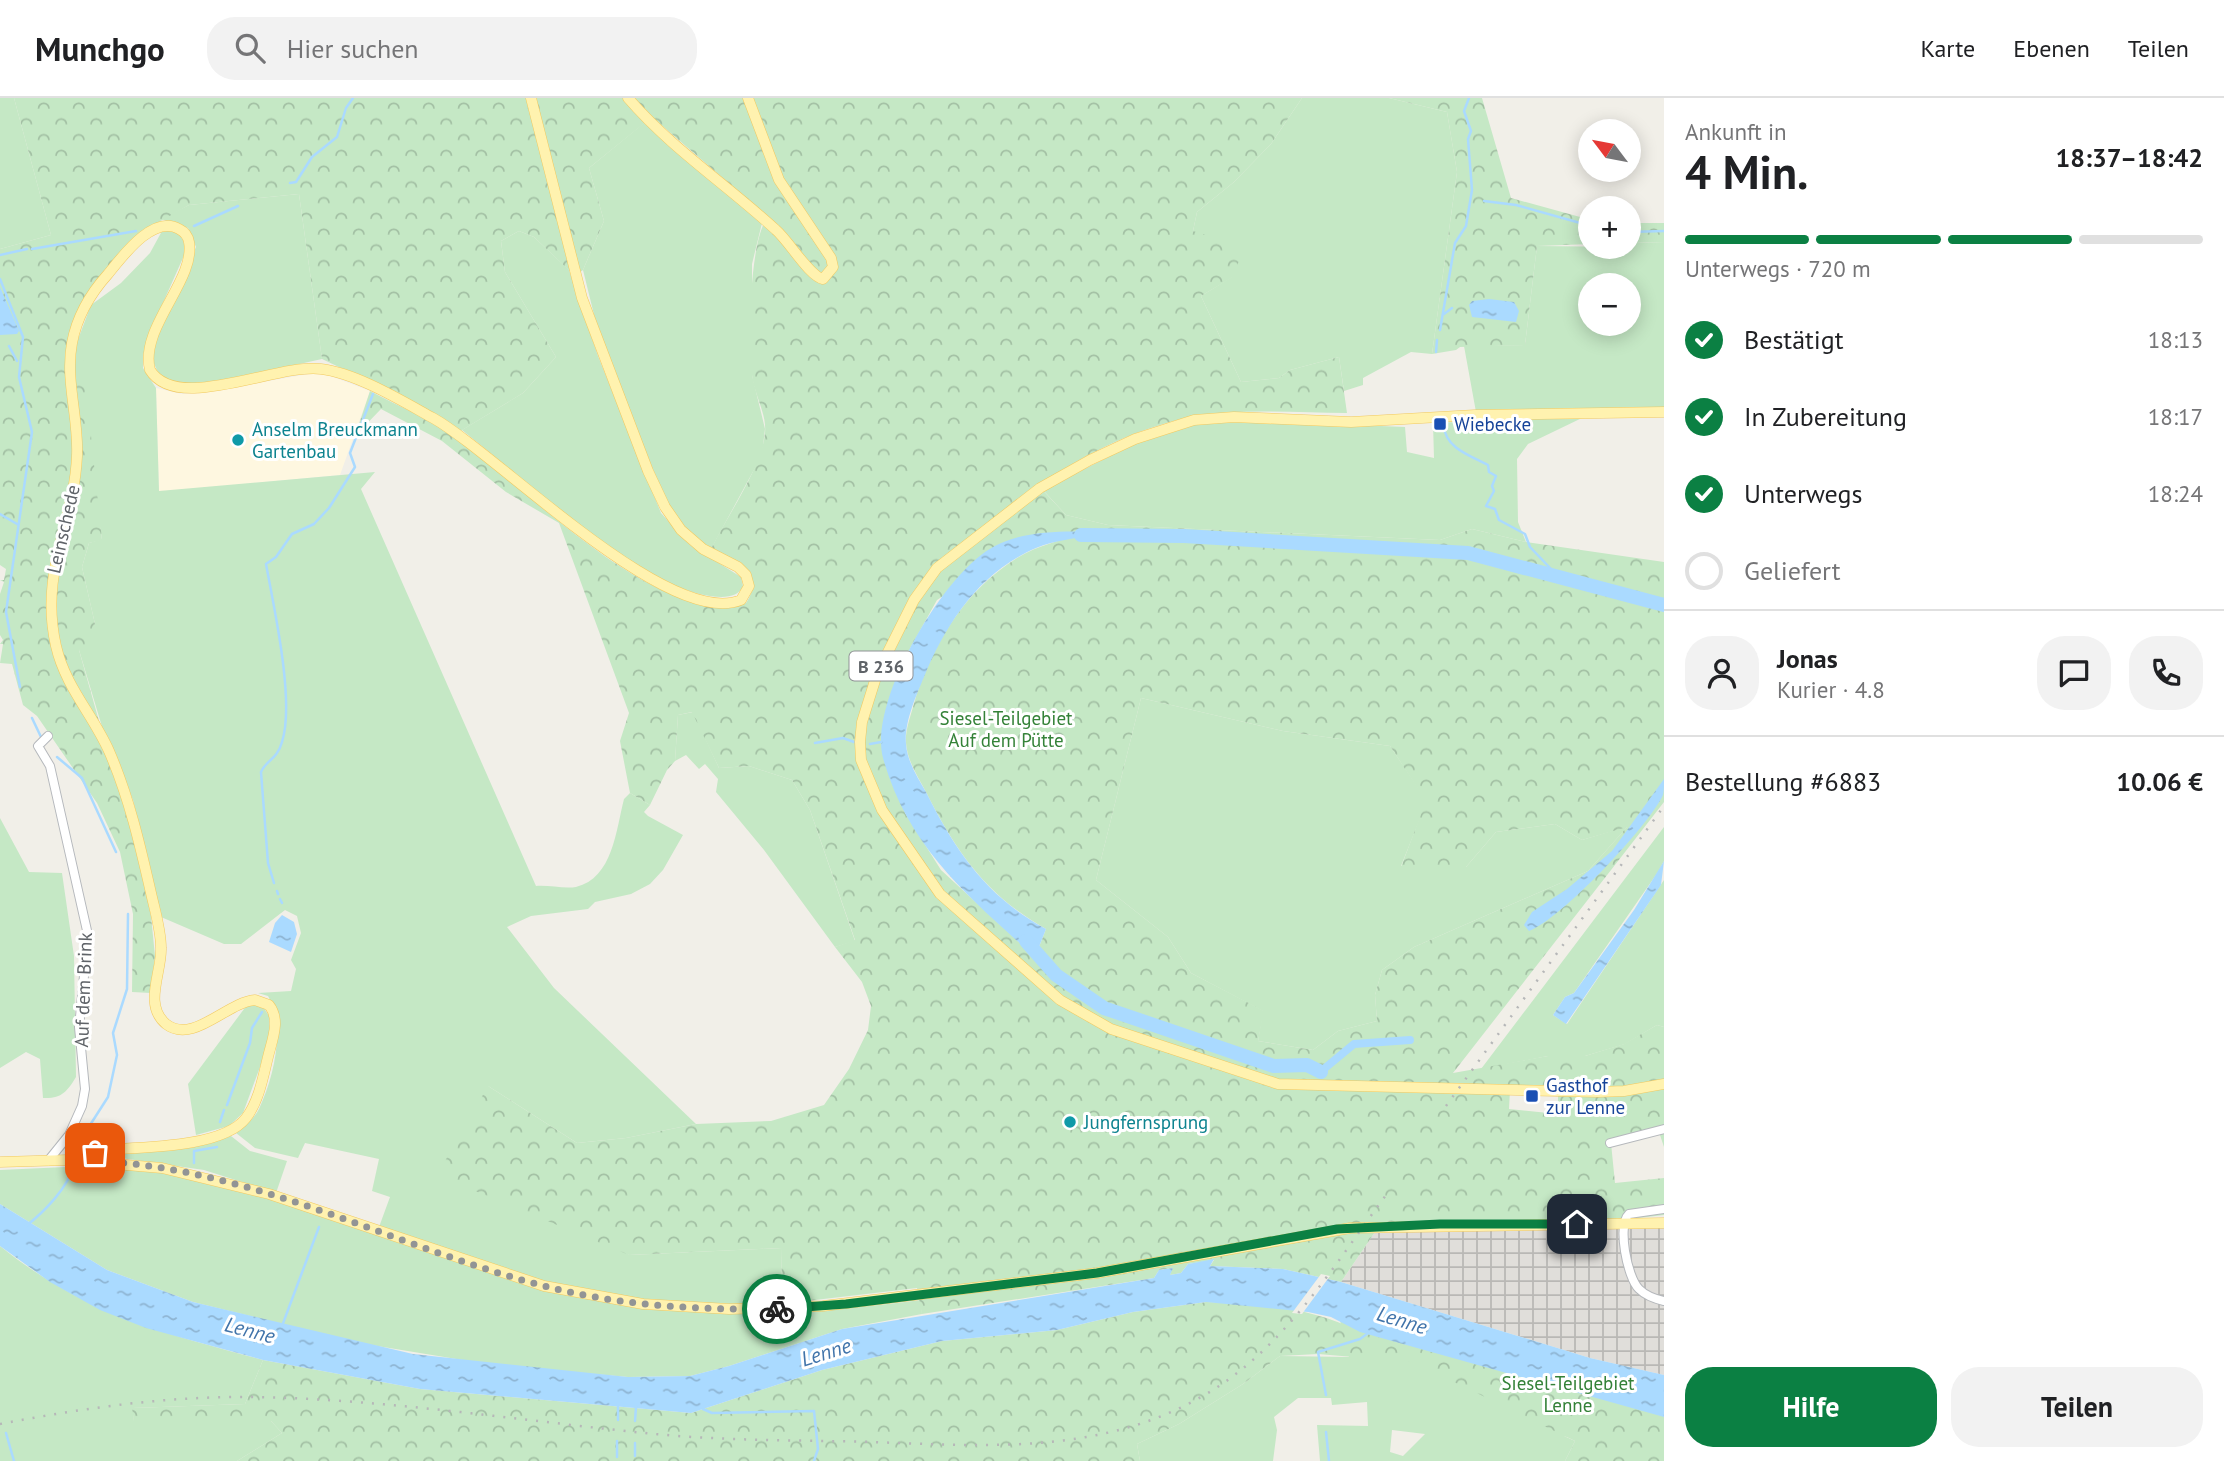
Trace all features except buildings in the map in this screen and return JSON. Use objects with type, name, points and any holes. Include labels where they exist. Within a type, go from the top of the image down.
[{"type":"main road","name":"Leinschede","points":[[94,1161],[95,1153],[100,1150],[204,1139],[239,1125],[247,1117],[258,1092],[276,1017],[269,1005],[254,1000],[185,1030],[172,1027],[159,1016],[155,993],[161,944],[134,822],[108,749],[66,678],[56,646],[51,613],[52,576],[76,468],[71,353],[82,311],[104,277],[133,246],[156,228],[176,227],[188,238],[189,251],[148,350],[150,370],[165,386],[180,388],[316,368],[344,374],[458,433],[586,537],[652,580],[716,602],[732,603],[747,594],[749,583],[744,572],[703,549],[681,530],[665,507],[648,471],[582,298],[531,98]]},
{"type":"main road","points":[[628,98],[668,139],[789,241],[813,275],[824,279],[833,267],[831,258],[779,180],[748,98]]},
{"type":"main road","name":"B 236","points":[[1664,412],[1475,415],[1351,422],[1234,417],[1194,420],[1135,439],[1040,488],[937,568],[914,600],[877,674],[867,699],[860,742],[861,760],[882,810],[940,894],[1060,1000],[1111,1029],[1229,1070],[1288,1085],[1598,1092],[1624,1091],[1664,1084]]},
{"type":"main road","points":[[0,1162],[73,1160],[162,1168],[241,1186],[510,1276],[586,1296],[643,1304],[729,1309],[823,1306],[1097,1273],[1350,1228],[1440,1224],[1664,1223]]},
{"type":"street","name":"Auf dem Brink","points":[[48,736],[38,746],[50,766],[88,935],[79,1027],[85,1089],[82,1105],[69,1135],[48,1161]]},
{"type":"street","points":[[1611,1143],[1664,1129]]},
{"type":"street","points":[[1664,1209],[1629,1214],[1623,1225],[1628,1269],[1632,1279],[1644,1293],[1664,1301]]},
{"type":"shaded area","points":[[320,372],[370,391],[340,475],[159,492],[156,388],[182,394]]},
{"type":"shaded area","points":[[1664,1222],[1664,1375],[1590,1358],[1341,1282],[1375,1232]]},
{"type":"green space","points":[[0,98],[14,98],[51,235],[0,249]]},
{"type":"green space","name":"Siesel-Teilgebiet Auf dem Pütte","points":[[14,98],[1302,98],[1271,144],[1234,182],[1197,212],[1193,231],[1244,247],[1233,277],[1201,296],[1241,382],[1279,378],[1290,370],[1339,357],[1347,413],[1233,412],[1196,416],[1154,427],[1113,443],[1074,463],[1039,486],[1066,515],[1108,525],[1440,540],[1472,529],[1526,542],[1664,562],[1664,802],[1453,1073],[1548,1056],[1585,1056],[1624,1044],[1657,1025],[1664,1027],[1664,1147],[1658,1129],[1611,1143],[1615,1183],[1664,1178],[1664,1215],[1621,1220],[1375,1232],[1341,1282],[1283,1269],[1210,1266],[1214,1260],[1188,1264],[1181,1273],[1170,1275],[1172,1268],[1159,1270],[1154,1278],[922,1314],[917,1288],[781,1304],[782,1248],[629,1255],[437,1175],[488,1086],[577,1143],[626,1138],[696,1124],[771,1121],[824,1105],[849,1069],[868,1030],[871,1006],[862,982],[835,947],[855,940],[810,810],[792,780],[749,766],[719,768],[692,712],[678,715],[675,761],[667,770],[650,805],[630,793],[620,741],[629,713],[559,523],[506,492],[442,441],[381,409],[355,436],[370,391],[454,436],[553,517],[633,574],[673,595],[711,605],[746,603],[753,583],[750,575],[738,563],[711,549],[758,461],[765,433],[752,375],[750,317],[757,246],[768,217],[652,117],[589,168],[604,221],[583,270],[575,276],[534,237],[519,231],[501,241],[505,272],[556,357],[523,393],[459,432],[404,398],[322,359],[299,194],[189,205],[148,228],[80,310],[69,360],[83,360],[102,540],[89,543],[82,567],[95,624],[91,647],[79,650],[108,753],[128,805],[151,916],[155,956],[151,993],[132,992],[133,914],[120,852],[97,803],[37,716],[23,705],[12,664],[0,663],[3,644],[0,644],[3,640],[0,635],[0,594],[4,582],[0,580],[4,580],[6,569],[0,565],[0,249],[51,235]],"holes":[[[1086,532],[1025,553],[998,571],[965,604],[951,622],[929,663],[906,734],[908,756],[913,768],[937,814],[962,853],[990,887],[1025,916],[1046,929],[1035,957],[941,870],[905,813],[895,683],[907,654],[937,600],[1039,534]],[[1141,698],[1283,731],[1390,746],[1426,801],[1401,867],[1466,867],[1496,832],[1555,824],[1582,840],[1627,827],[1588,871],[1414,947],[1382,970],[1375,995],[1377,1021],[1338,1031],[1313,1050],[1258,1041],[1264,1011],[1191,973],[1168,937],[1096,880]],[[1510,1090],[1558,1091],[1558,1114],[1509,1109]]]},
{"type":"green space","points":[[1302,98],[1389,98],[1447,112],[1457,172],[1432,354],[1411,352],[1363,378],[1363,385],[1344,391],[1339,357],[1290,370],[1279,378],[1241,382],[1201,296],[1232,277],[1193,231],[1197,212],[1234,182],[1271,144]]},
{"type":"green space","points":[[1389,98],[1482,98],[1511,198],[1578,216],[1578,244],[1537,246],[1525,345],[1460,347],[1432,354],[1457,172],[1447,112]]},
{"type":"green space","points":[[644,123],[762,223],[752,264],[752,375],[765,429],[762,455],[711,549],[693,537],[667,503],[602,347],[583,270],[604,221],[589,168]]},
{"type":"green space","points":[[299,194],[322,359],[213,383],[181,385],[160,377],[152,359],[154,343],[196,247],[188,228],[161,219],[189,205]]},
{"type":"green space","points":[[1641,223],[1664,223],[1664,242],[1641,243]]},
{"type":"green space","points":[[173,230],[181,233],[186,251],[147,339],[143,356],[143,368],[156,388],[159,491],[375,472],[361,489],[536,886],[576,887],[598,874],[611,851],[624,799],[630,793],[650,805],[644,812],[648,816],[683,835],[663,870],[650,884],[631,894],[595,902],[588,909],[531,916],[507,927],[554,988],[696,1124],[626,1138],[577,1143],[488,1086],[629,1255],[782,1248],[781,1304],[682,1303],[632,1299],[584,1291],[506,1270],[379,1227],[390,1197],[372,1191],[379,1159],[305,1143],[298,1158],[255,1148],[236,1133],[257,1113],[269,1082],[276,1052],[276,1022],[268,996],[258,993],[291,991],[296,969],[291,960],[301,933],[297,916],[285,910],[241,944],[224,944],[161,917],[133,800],[103,730],[79,650],[95,624],[82,567],[89,543],[102,539],[74,360],[77,342],[91,305],[121,283],[150,253],[162,231]]},
{"type":"green space","points":[[519,231],[534,237],[569,270],[598,356],[661,513],[690,545],[741,577],[743,586],[737,593],[727,597],[699,594],[650,574],[577,523],[462,430],[523,393],[556,357],[505,272],[501,241]]},
{"type":"green space","points":[[1664,242],[1664,409],[1476,412],[1464,346],[1525,345],[1537,246],[1578,246],[1578,259],[1641,259],[1641,243]]},
{"type":"green space","points":[[1584,417],[1528,444],[1517,459],[1518,522],[1526,542],[1472,529],[1440,540],[1108,525],[1066,515],[1043,490],[1136,443],[1194,424],[1234,420],[1405,427],[1407,452],[1434,458],[1433,423]]},
{"type":"green space","points":[[1141,698],[1283,731],[1390,746],[1427,801],[1401,866],[1466,867],[1496,832],[1555,824],[1582,840],[1628,826],[1588,871],[1414,947],[1382,970],[1375,995],[1377,1021],[1338,1031],[1313,1050],[1258,1041],[1263,1011],[1191,973],[1168,937],[1096,880]]},
{"type":"green space","points":[[693,712],[719,768],[749,766],[792,780],[810,810],[855,941],[835,947],[764,850],[716,792],[718,779],[705,764],[699,769],[686,755],[675,761],[678,715]]},
{"type":"green space","points":[[0,818],[29,872],[62,873],[74,956],[76,1077],[59,1096],[43,1098],[40,1059],[26,1052],[0,1068]]},
{"type":"green space","points":[[1664,827],[1664,861],[1658,872],[1574,993],[1565,997],[1553,1015],[1567,1024],[1664,880],[1664,1027],[1657,1025],[1625,1044],[1585,1056],[1548,1056],[1481,1069]]},
{"type":"green space","points":[[250,1001],[260,1002],[269,1016],[270,1040],[243,1113],[229,1126],[196,1135],[188,1084]]},
{"type":"green space","points":[[231,1136],[250,1151],[287,1161],[276,1193],[204,1170],[114,1157],[113,1153],[201,1145]]},
{"type":"green space","points":[[87,1166],[163,1173],[267,1198],[542,1290],[589,1299],[684,1310],[731,1312],[826,1309],[921,1300],[922,1314],[842,1329],[690,1376],[628,1377],[493,1365],[359,1343],[193,1302],[107,1270],[0,1204],[0,1170]]},
{"type":"green space","points":[[0,1246],[62,1288],[125,1318],[263,1360],[245,1404],[133,1408],[134,1421],[271,1421],[282,1433],[237,1461],[0,1461]]},
{"type":"green space","name":"Siesel-Teilgebiet Lenne","points":[[1330,1280],[1598,1361],[1664,1376],[1664,1459],[1564,1436],[1575,1441],[1565,1461],[1320,1461],[1317,1425],[1368,1426],[1367,1402],[1332,1405],[1331,1398],[1298,1398],[1274,1417],[1277,1430],[1273,1461],[1140,1461],[1137,1444],[1179,1424],[1243,1384],[1280,1356],[1349,1357]],"holes":[[[1392,1430],[1425,1434],[1403,1456],[1390,1452]]]},
{"type":"green space","name":"Siesel-Teilgebiet Lenne","points":[[1206,1302],[1265,1305],[1304,1312],[1360,1332],[1664,1417],[1664,1461],[1565,1461],[1575,1441],[1413,1362],[1318,1354],[1280,1356],[1243,1384],[1179,1424],[1137,1444],[1140,1461],[237,1461],[282,1433],[271,1421],[134,1421],[132,1408],[245,1404],[263,1360],[420,1389],[691,1413],[822,1370],[942,1341],[1057,1330],[1133,1312]]},
{"type":"water","points":[[0,287],[19,331],[17,334],[0,335]]},
{"type":"water","points":[[1489,299],[1514,302],[1519,311],[1516,322],[1472,317],[1469,305],[1472,301]]},
{"type":"water","points":[[1099,532],[1098,535],[1058,541],[1036,548],[1016,558],[982,585],[967,601],[943,637],[911,710],[907,727],[907,750],[916,775],[962,853],[975,871],[1007,903],[1046,929],[1035,957],[964,891],[925,845],[894,790],[883,758],[881,734],[898,673],[914,640],[933,609],[975,560],[995,546],[1033,534]]},
{"type":"water","points":[[1664,779],[1663,795],[1654,810],[1622,849],[1561,910],[1529,931],[1524,925],[1532,912],[1567,889],[1612,851]]},
{"type":"water","points":[[1664,861],[1661,885],[1566,1024],[1553,1015],[1565,997],[1574,993],[1634,910]]},
{"type":"water","points":[[282,915],[294,922],[297,934],[291,952],[269,942],[275,923]]},
{"type":"water","name":"Lenne","points":[[0,1204],[107,1270],[193,1302],[413,1354],[628,1377],[690,1376],[842,1329],[1154,1278],[1159,1270],[1173,1268],[1170,1275],[1181,1273],[1188,1264],[1214,1259],[1210,1266],[1283,1269],[1341,1282],[1590,1358],[1664,1375],[1664,1417],[1360,1332],[1331,1317],[1308,1312],[1206,1302],[1133,1312],[1057,1330],[942,1341],[822,1370],[691,1413],[420,1389],[263,1360],[146,1328],[100,1310],[50,1282],[0,1246]]},
{"type":"pier","points":[[1321,1274],[1330,1276],[1302,1314],[1292,1313]]},
{"type":"waterway","points":[[290,183],[296,182],[312,157],[337,137],[346,108],[353,98]]},
{"type":"waterway","name":"Wiebecke","points":[[1440,330],[1455,243],[1466,226],[1472,190],[1468,139],[1471,131],[1464,111],[1469,98]]},
{"type":"waterway","points":[[1484,201],[1516,205],[1578,222]]},
{"type":"waterway","points":[[194,226],[238,206]]},
{"type":"waterway","points":[[32,249],[136,231]]},
{"type":"waterway","points":[[1641,232],[1664,231]]},
{"type":"waterway","points":[[0,255],[27,249]]},
{"type":"waterway","points":[[0,279],[23,337],[19,377],[32,432],[6,612],[20,687]]},
{"type":"waterway","points":[[1444,314],[1452,308]]},
{"type":"waterway","name":"Wiebecke","points":[[1436,352],[1437,340]]},
{"type":"waterway","points":[[9,346],[17,361]]},
{"type":"waterway","points":[[274,883],[268,863],[261,772],[280,748],[286,703],[282,654],[266,564],[276,557],[292,534],[314,524],[329,508],[355,467],[350,453],[373,394]]},
{"type":"waterway","name":"Wiebecke","points":[[1444,426],[1445,434],[1454,446],[1488,465],[1489,472],[1496,476],[1492,486],[1494,491],[1486,506],[1495,509],[1499,520],[1525,534],[1530,547],[1551,569],[1549,575]]},
{"type":"waterway","points":[[0,514],[17,524]]},
{"type":"waterway","points":[[1081,535],[1184,536],[1468,553],[1664,605]]},
{"type":"waterway","points":[[32,718],[41,737]]},
{"type":"waterway","points":[[815,743],[843,738],[854,742]]},
{"type":"waterway","points":[[870,744],[881,742]]},
{"type":"waterway","points":[[57,757],[82,778],[116,852]]},
{"type":"waterway","points":[[280,899],[282,903]]},
{"type":"waterway","points":[[76,1158],[83,1136],[108,1097],[117,1055],[113,1033],[127,989],[128,914]]},
{"type":"waterway","points":[[1026,941],[1056,975],[1104,1008],[1274,1066],[1307,1065],[1321,1072]]},
{"type":"waterway","points":[[227,1105],[250,1043],[252,1028],[262,1012]]},
{"type":"waterway","points":[[1319,1073],[1354,1044],[1410,1040]]},
{"type":"waterway","points":[[220,1122],[224,1110]]},
{"type":"waterway","points":[[194,1163],[194,1151],[217,1147]]},
{"type":"waterway","points":[[26,1226],[61,1190],[74,1164]]},
{"type":"waterway","name":"Lenne","points":[[282,1326],[319,1227]]},
{"type":"waterway","name":"Lenne","points":[[1326,1395],[1318,1352],[1360,1339],[1371,1331]]},
{"type":"waterway","points":[[618,1405],[618,1420]]},
{"type":"waterway","points":[[635,1421],[636,1407]]},
{"type":"waterway","points":[[703,1409],[712,1413],[814,1411],[818,1449],[814,1461]]},
{"type":"waterway","points":[[1326,1432],[1329,1461]]},
{"type":"waterway","points":[[6,1433],[14,1461]]},
{"type":"waterway","points":[[617,1441],[617,1457]]},
{"type":"waterway","points":[[635,1443],[635,1456]]},
{"type":"railway","points":[[1446,1106],[1664,806]]},
{"type":"railway","points":[[0,1424],[126,1404],[252,1397],[404,1406],[709,1438],[957,1445],[1041,1443],[1082,1438],[1162,1416],[1201,1397],[1230,1378],[1256,1357],[1304,1307],[1386,1195]]},
{"type":"way so far","points":[[95,1153],[94,1161],[162,1168],[269,1194],[510,1276],[586,1296],[643,1304],[777,1309]]},
{"type":"place","name":"Wiebecke","points":[[1440,424]]},
{"type":"place","name":"Anselm Breuckmann Gartenbau","points":[[238,440]]},
{"type":"place","name":"Gasthof zur Lenne","points":[[1532,1096]]},
{"type":"place","name":"Jungfernsprung","points":[[1070,1122]]},
{"type":"route","points":[[777,1309],[846,1304],[1097,1273],[1337,1229],[1440,1224],[1577,1224]]}]
